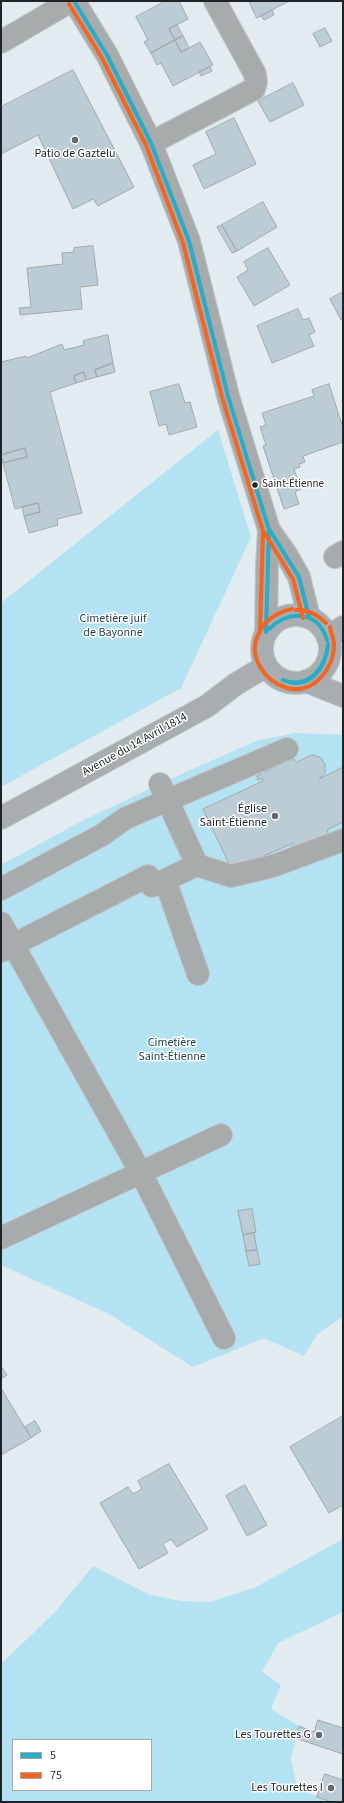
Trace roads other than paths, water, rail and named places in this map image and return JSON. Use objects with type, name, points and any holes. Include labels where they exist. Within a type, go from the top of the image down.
[{"type":"main road","points":[[289,615],[309,617],[317,622],[336,648],[320,672],[306,681],[294,683],[283,681],[273,674],[266,666],[261,649],[266,632],[280,618],[289,615]]},
{"type":"main road","name":"Avenue du 14 Avril 1814","points":[[1,818],[207,706],[236,684],[266,666]]},
{"type":"main road","points":[[306,681],[343,696]]},
{"type":"street","points":[[1,42],[72,1],[107,55],[151,144],[189,241],[228,396],[269,530],[286,554],[299,577],[309,617]]},
{"type":"street","points":[[151,144],[254,89],[256,82],[255,74],[215,1]]},
{"type":"street","points":[[266,632],[266,564],[269,530]]},
{"type":"street","points":[[1,889],[102,835],[164,792],[287,749]]},
{"type":"street","points":[[164,792],[197,865]]},
{"type":"street","points":[[7,948],[148,876],[152,886],[197,865],[231,876],[273,866],[343,840]]},
{"type":"street","points":[[165,880],[198,974]]},
{"type":"street","points":[[1,923],[7,948],[141,1173],[224,1338]]},
{"type":"street","points":[[1,1238],[221,1135]]},
{"type":"place","name":"Patio de Gaztelu","points":[[75,140]]},
{"type":"place","name":"Saint-Étienne","points":[[255,485]]},
{"type":"place","name":"Église Saint-Étienne","points":[[275,816]]},
{"type":"place","name":"Les Tourettes G","points":[[319,1735]]},
{"type":"place","name":"Les Tourettes I","points":[[331,1788]]},
{"type":"park label","name":"Cimetière juif de Bayonne","points":[[113,626]]},
{"type":"park label","name":"Cimetière Saint-Étienne","points":[[172,1050]]}]
